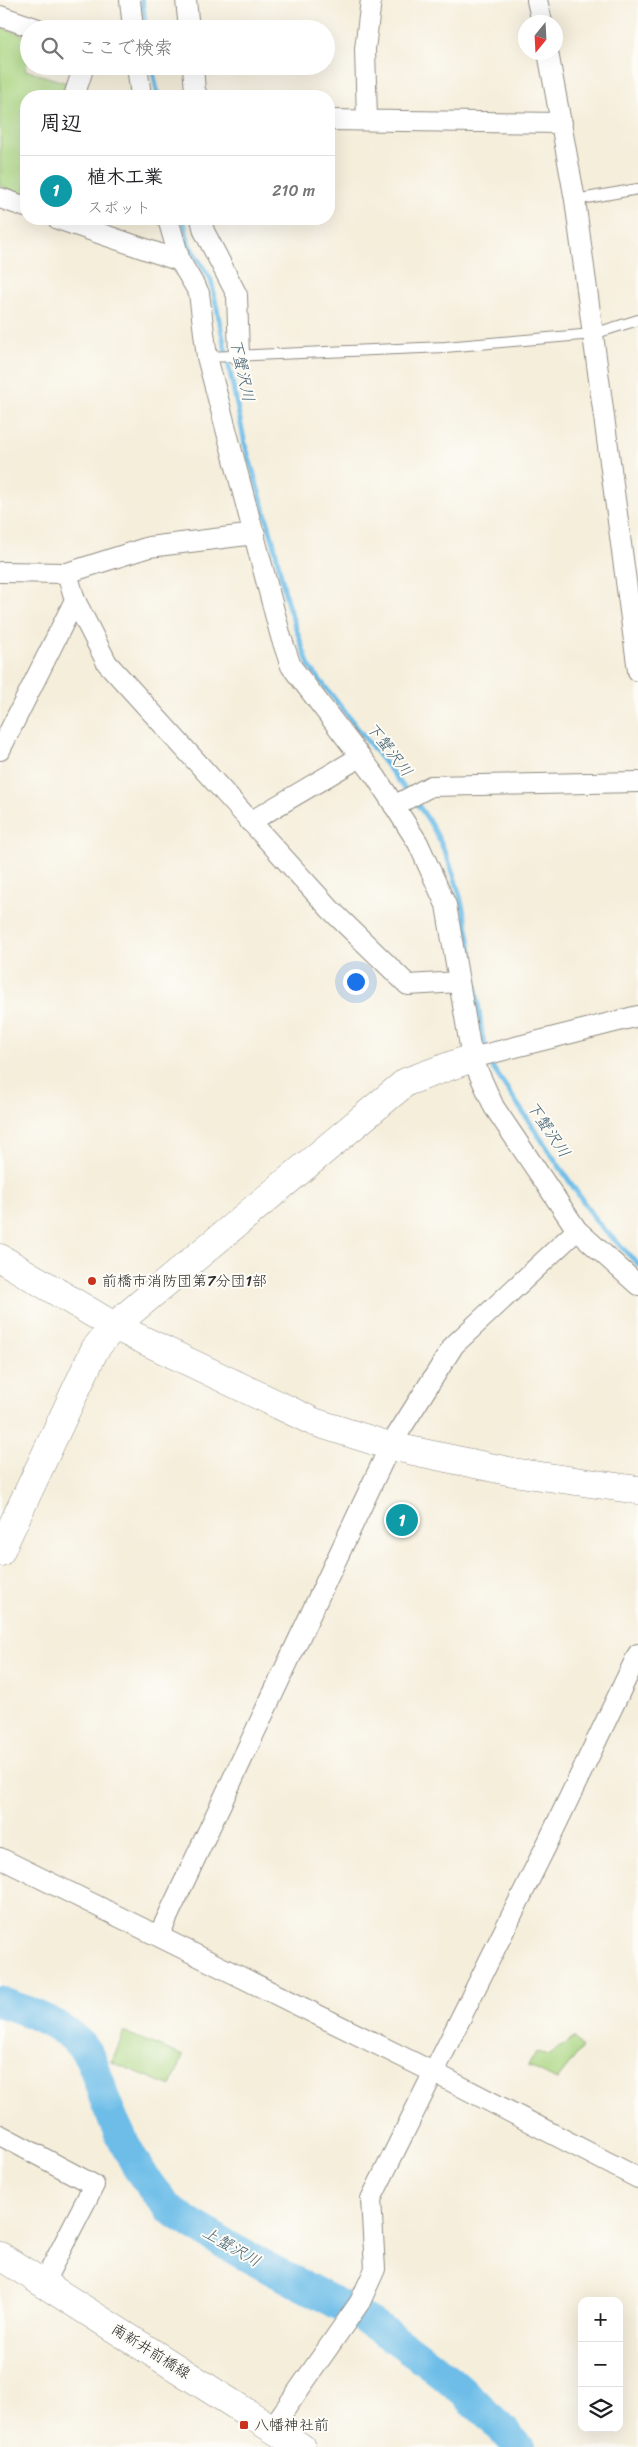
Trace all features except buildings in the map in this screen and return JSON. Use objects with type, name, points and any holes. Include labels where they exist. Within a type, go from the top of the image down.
[{"type":"street","points":[[130,0],[132,20]]},
{"type":"street","points":[[186,0],[188,20]]},
{"type":"street","points":[[367,120],[365,49],[371,0]]},
{"type":"street","points":[[537,0],[540,15]]},
{"type":"street","points":[[0,16],[20,23]]},
{"type":"street","points":[[550,60],[575,200],[638,671]]},
{"type":"street","points":[[76,90],[81,75]]},
{"type":"street","points":[[138,75],[140,90]]},
{"type":"street","points":[[194,75],[196,90]]},
{"type":"street","points":[[335,120],[562,123]]},
{"type":"street","points":[[0,198],[20,205]]},
{"type":"street","points":[[75,225],[180,261]]},
{"type":"street","points":[[170,225],[180,261],[199,293],[207,357],[281,637],[291,666],[360,757],[418,843],[446,905],[472,1058],[494,1107],[577,1230],[638,1285]]},
{"type":"street","points":[[202,225],[237,295],[239,356]]},
{"type":"street","points":[[0,572],[67,573],[149,547],[255,534]]},
{"type":"street","points":[[67,573],[75,600],[107,664],[330,909],[408,984],[459,982]]},
{"type":"street","points":[[0,750],[75,600]]},
{"type":"street","points":[[250,822],[360,757]]},
{"type":"street","points":[[394,806],[431,786],[638,782]]},
{"type":"street","points":[[0,1552],[95,1350],[114,1326],[406,1082],[472,1058],[638,1016]]},
{"type":"street","points":[[159,1935],[390,1446],[454,1345],[577,1230]]},
{"type":"street","points":[[0,1258],[114,1326],[314,1422],[390,1446],[513,1472],[638,1490]]},
{"type":"street","points":[[272,2428],[360,2302],[374,2269],[371,2199],[542,1854],[638,1654]]},
{"type":"street","points":[[0,1858],[433,2072],[638,2178]]},
{"type":"street","points":[[0,2135],[94,2185],[43,2284]]},
{"type":"street","name":"南新井前橋線","points":[[0,2256],[301,2447]]},
{"type":"lane","points":[[575,200],[638,189]]},
{"type":"lane","points":[[207,357],[445,347],[594,334],[638,320]]},
{"type":"green space","points":[[0,27],[20,34],[20,75],[41,75],[67,83],[65,90],[20,90],[20,193],[0,186]]},
{"type":"green space","points":[[124,2032],[183,2056],[171,2086],[112,2062]]},
{"type":"green space","points":[[574,2037],[582,2048],[557,2080],[528,2066],[536,2052],[549,2055]]},
{"type":"waterway","name":"下蟹沢川","points":[[142,0],[145,20]]},
{"type":"waterway","name":"下蟹沢川","points":[[154,75],[157,90]]},
{"type":"waterway","name":"下蟹沢川","points":[[184,225],[189,245],[211,280],[245,444],[273,540],[287,602],[309,666],[409,794]]},
{"type":"waterway","name":"下蟹沢川","points":[[414,800],[432,825],[456,882],[470,943],[482,1035],[487,1051]]},
{"type":"waterway","name":"下蟹沢川","points":[[490,1059],[493,1068],[597,1222],[638,1264]]},
{"type":"waterway","name":"上蟹沢川","points":[[0,2002],[51,2022],[69,2034],[83,2047],[92,2062],[119,2133],[135,2163],[154,2191],[175,2213],[242,2254],[349,2310],[396,2339],[461,2390],[519,2447]]},
{"type":"place","name":"前橋市消防団第7分団1部","points":[[92,1281]]},
{"type":"place","name":"植木工業","points":[[402,1520]]},
{"type":"place","name":"八幡神社前","points":[[244,2425]]}]
